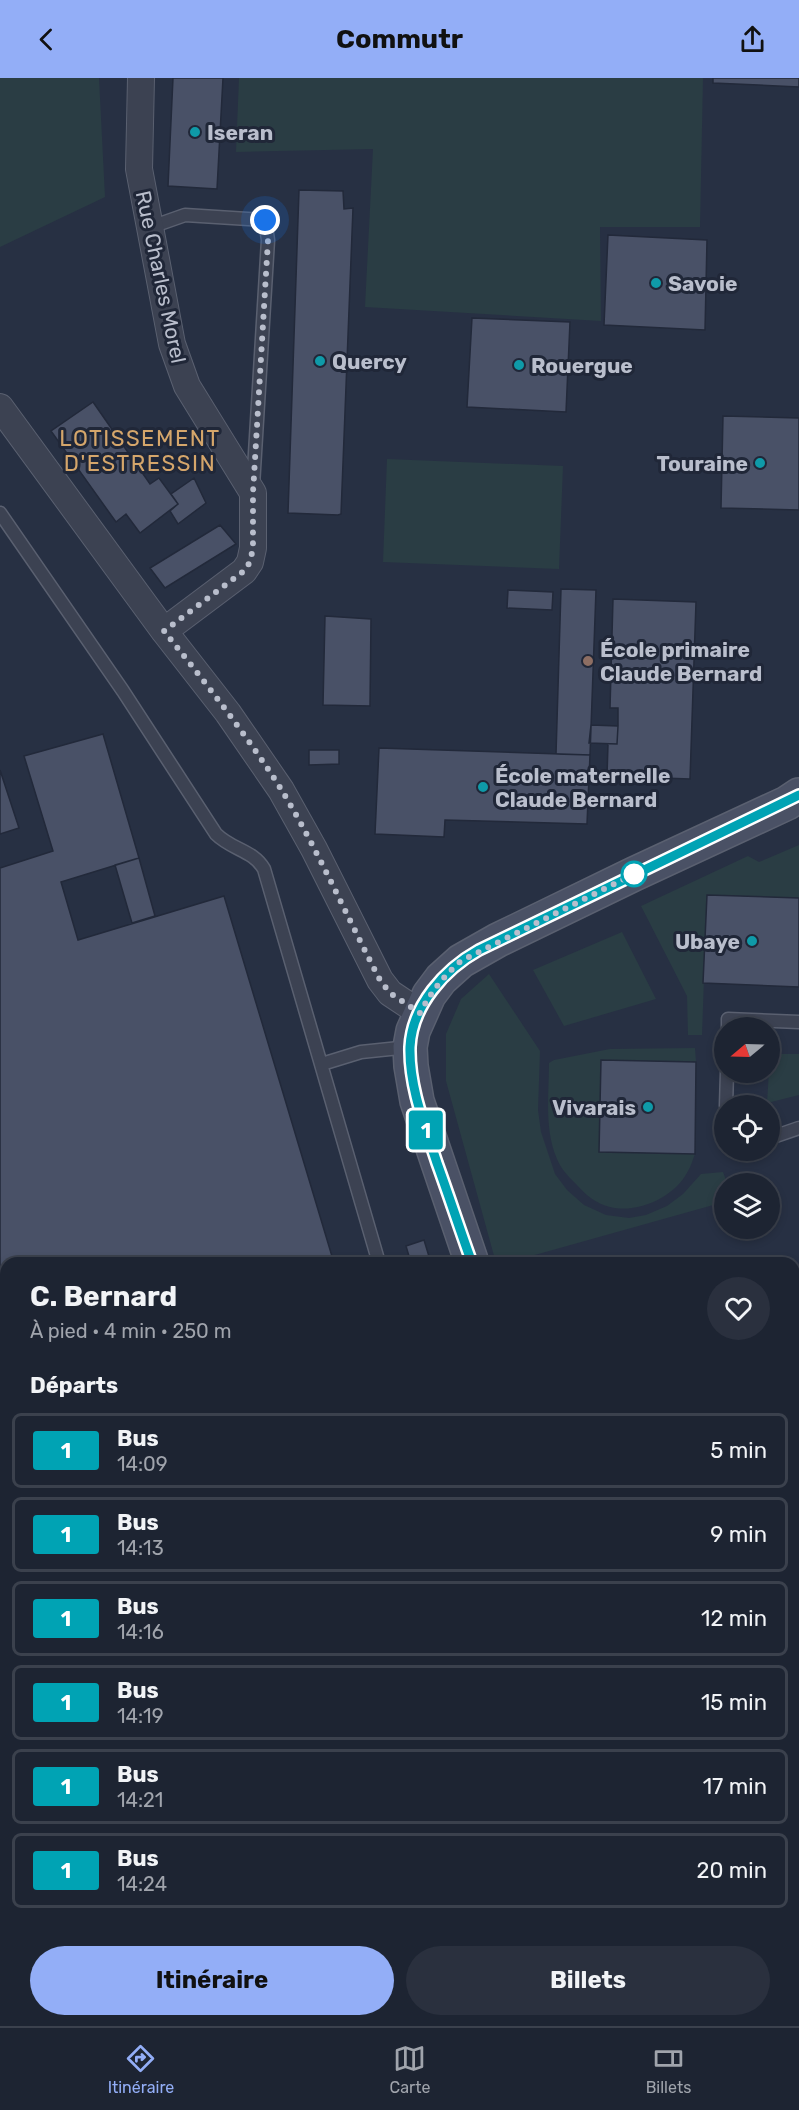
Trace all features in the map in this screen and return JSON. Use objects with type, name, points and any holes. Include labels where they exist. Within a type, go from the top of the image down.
[{"type":"main road","points":[[470,1257],[417,1101],[411,1066],[410,1047],[413,1031],[429,995],[441,979],[461,961],[634,874],[799,795]]},
{"type":"street","name":"Rue Charles Morel","points":[[141,78],[139,169],[172,344],[187,386],[253,493]]},
{"type":"street","points":[[0,407],[164,631],[222,704],[281,790],[314,849],[380,980],[390,993],[420,1013]]},
{"type":"street","points":[[164,631],[244,571],[250,562],[253,548],[253,493]]},
{"type":"lane","points":[[151,226],[185,215],[265,220],[268,240],[253,493]]},
{"type":"lane","points":[[0,513],[123,691],[216,834],[226,843],[258,859],[264,869],[377,1257]]},
{"type":"lane","points":[[780,1021],[799,1022]]},
{"type":"lane","points":[[322,1064],[361,1052],[410,1047]]},
{"type":"lane","points":[[780,1135],[799,1128]]},
{"type":"shaded area","points":[[0,78],[99,78],[105,197],[0,247]]},
{"type":"shaded area","points":[[239,78],[703,78],[700,227],[600,227],[601,321],[365,307],[373,149],[236,152]]},
{"type":"shaded area","points":[[387,459],[563,466],[559,569],[383,562]]},
{"type":"shaded area","points":[[799,845],[799,898],[707,895],[702,1035],[688,1035],[687,996],[641,906],[748,856],[759,862]]},
{"type":"shaded area","points":[[622,932],[656,999],[564,1026],[533,970]]},
{"type":"shaded area","points":[[489,974],[540,1051],[538,1110],[541,1132],[555,1174],[567,1190],[584,1205],[606,1215],[629,1218],[646,1215],[667,1206],[683,1194],[701,1174],[723,1172],[714,1173],[714,1205],[527,1257],[494,1257],[446,1081],[446,1034],[461,999]]},
{"type":"shaded area","points":[[695,1048],[696,1062],[601,1060],[599,1152],[695,1154],[682,1180],[665,1196],[655,1201],[644,1206],[621,1209],[605,1206],[595,1201],[565,1172],[553,1148],[548,1111],[549,1063],[554,1060],[610,1049]]},
{"type":"shaded area","points":[[780,1054],[799,1054],[799,1095],[780,1100],[780,1095],[767,1095],[768,1083],[780,1083]]},
{"type":"building","name":"Iseran","points":[[173,78],[223,78],[217,189],[168,186]]},
{"type":"building","points":[[713,78],[799,78],[799,87],[713,83]]},
{"type":"building","name":"Quercy","points":[[299,190],[343,191],[344,209],[353,208],[341,514],[338,515],[288,513]]},
{"type":"building","name":"Savoie","points":[[608,235],[707,240],[705,330],[604,325]]},
{"type":"building","name":"Rouergue","points":[[472,318],[570,322],[566,412],[467,407]]},
{"type":"building","points":[[93,402],[150,484],[159,478],[178,504],[140,533],[126,514],[116,522],[51,431]]},
{"type":"building","name":"Touraine","points":[[723,416],[799,418],[799,510],[721,508]]},
{"type":"building","points":[[194,478],[206,503],[178,524],[170,511],[178,504],[171,494]]},
{"type":"building","points":[[220,525],[236,544],[165,588],[150,568]]},
{"type":"building","name":"École maternelle Claude Bernard","points":[[561,589],[596,590],[590,755],[556,754]]},
{"type":"building","points":[[508,590],[553,592],[552,610],[507,608]]},
{"type":"building","name":"École maternelle Claude Bernard","points":[[613,599],[696,602],[690,779],[607,776],[608,744],[617,744],[618,726],[618,708],[610,708]]},
{"type":"building","points":[[325,616],[371,619],[370,706],[323,705]]},
{"type":"building","name":"École maternelle Claude Bernard","points":[[591,725],[618,726],[617,744],[589,743]]},
{"type":"building","points":[[103,734],[139,858],[61,882],[78,940],[224,896],[332,1257],[0,1257],[0,868],[53,851],[24,756]]},
{"type":"building","name":"École maternelle Claude Bernard","points":[[379,748],[590,755],[587,824],[445,820],[444,837],[375,834]]},
{"type":"building","points":[[309,750],[339,750],[339,764],[309,765]]},
{"type":"building","points":[[0,770],[19,828],[0,834]]},
{"type":"building","points":[[139,858],[155,916],[132,923],[115,865]]},
{"type":"building","name":"Ubaye","points":[[707,895],[799,898],[799,987],[703,983]]},
{"type":"building","name":"Vivarais","points":[[601,1060],[696,1062],[695,1154],[599,1152]]},
{"type":"building","points":[[424,1240],[429,1257],[409,1257],[406,1246]]},
{"type":"bus line","name":"1","points":[[470,1257],[417,1101],[411,1066],[410,1047],[413,1031],[429,995],[441,979],[461,961],[479,950],[634,874],[787,803],[799,795]]},
{"type":"place","name":"Iseran","points":[[195,132]]},
{"type":"place","name":"Savoie","points":[[656,283]]},
{"type":"place","name":"Quercy","points":[[320,361]]},
{"type":"place","name":"Rouergue","points":[[519,365]]},
{"type":"place","name":"Touraine","points":[[760,463]]},
{"type":"place","name":"École primaire Claude Bernard","points":[[588,661]]},
{"type":"place","name":"École maternelle Claude Bernard","points":[[483,787]]},
{"type":"place","name":"Ubaye","points":[[752,941]]},
{"type":"place","name":"Vivarais","points":[[648,1107]]},
{"type":"district","name":"LOTISSEMENT D'ESTRESSIN","points":[[140,450]]},
{"type":"route","points":[[265,220],[268,240],[253,493],[253,548],[250,562],[244,571],[164,631],[228,713],[281,790],[314,849],[380,980],[390,993],[420,1013],[429,995],[441,979],[461,961],[498,940],[634,874]]}]
